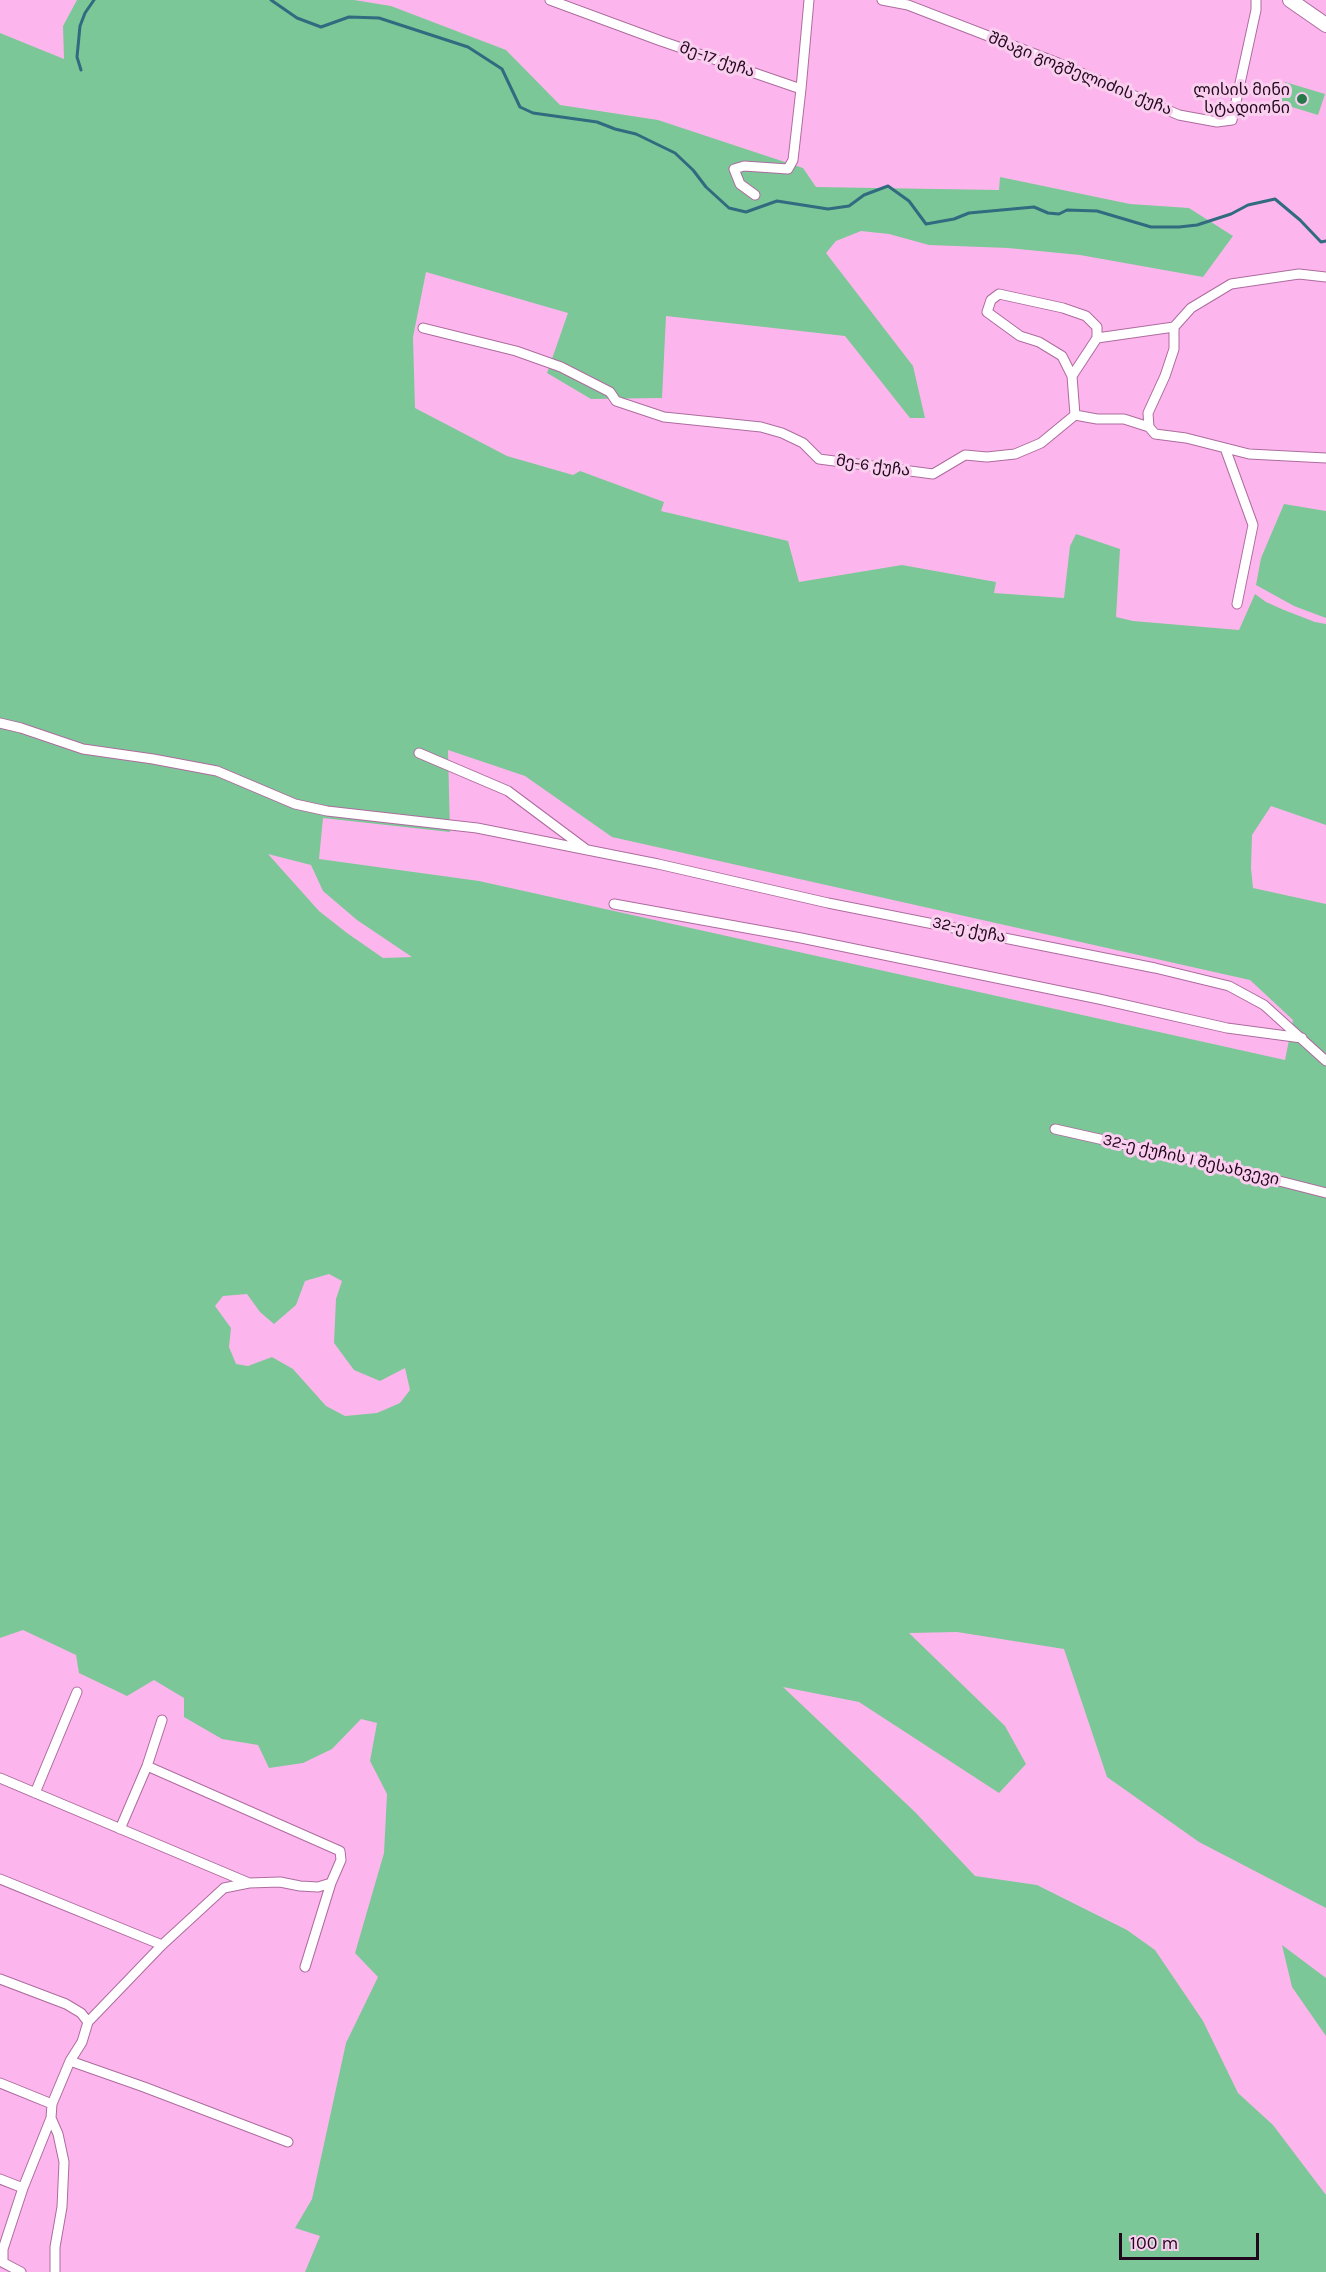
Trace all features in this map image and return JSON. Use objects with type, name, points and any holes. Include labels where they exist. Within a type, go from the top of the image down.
[{"type":"main road","points":[[1290,0],[1326,25]]},
{"type":"street","name":"მე-17 ქუჩა","points":[[550,0],[801,89]]},
{"type":"street","points":[[755,195],[740,184],[734,169],[744,166],[788,169],[793,160],[809,0]]},
{"type":"street","name":"შმაგი გოგშელიძის ქუჩა","points":[[882,0],[908,5],[1047,58],[1179,115],[1217,122],[1232,120],[1256,10],[1256,0]]},
{"type":"street","points":[[1097,338],[1174,327],[1191,308],[1231,284],[1299,274],[1326,277]]},
{"type":"street","points":[[1072,376],[1097,338],[1097,327],[1086,316],[1063,308],[999,294],[991,300],[987,312],[1020,336],[1039,342],[1062,356],[1072,376],[1075,415],[1097,419],[1124,419],[1149,427],[1155,434],[1186,438],[1249,454],[1326,458]]},
{"type":"street","points":[[1149,427],[1148,413],[1165,376],[1174,349],[1174,327]]},
{"type":"street","name":"მე-6 ქუჩა","points":[[423,328],[516,351],[561,367],[610,392],[616,401],[664,417],[761,427],[782,433],[803,443],[819,459],[933,474],[965,455],[987,457],[1015,454],[1041,443],[1075,415]]},
{"type":"street","points":[[1225,448],[1253,525],[1237,604]]},
{"type":"street","name":"32-ე ქუჩა","points":[[0,723],[83,750],[153,759],[217,771],[295,804],[327,812],[477,828],[658,864],[828,903],[1143,966],[1228,986],[1264,1005],[1326,1061]]},
{"type":"street","points":[[419,753],[508,791],[589,851]]},
{"type":"street","points":[[614,904],[801,938],[1099,999],[1227,1028],[1302,1038]]},
{"type":"street","name":"32-ე ქუჩის I შესახვევი","points":[[1055,1129],[1224,1167],[1326,1193]]},
{"type":"street","points":[[35,1793],[77,1692]]},
{"type":"street","points":[[120,1829],[147,1766],[162,1720]]},
{"type":"street","points":[[147,1766],[340,1851],[341,1860],[331,1883],[305,1966]]},
{"type":"street","points":[[0,1778],[249,1883]]},
{"type":"street","points":[[0,1879],[162,1945]]},
{"type":"street","points":[[21,2272],[1,2262],[3,2249],[23,2188],[51,2118],[52,2104],[70,2061],[82,2042],[88,2022],[162,1945],[224,1888],[249,1883],[280,1882],[318,1887],[331,1883]]},
{"type":"street","points":[[0,1979],[66,2004],[81,2013],[88,2022]]},
{"type":"street","points":[[70,2061],[288,2142]]},
{"type":"street","points":[[0,2083],[52,2104]]},
{"type":"street","points":[[51,2118],[58,2134],[64,2162],[63,2199],[55,2247],[55,2272]]},
{"type":"street","points":[[0,2179],[23,2188]]},
{"type":"green space","points":[[77,0],[354,0],[391,6],[506,50],[560,105],[658,120],[803,168],[816,187],[999,190],[1000,177],[1130,204],[1189,208],[1233,236],[1203,277],[1080,255],[1008,248],[929,245],[889,234],[861,231],[836,241],[826,253],[913,366],[925,418],[910,418],[845,336],[666,316],[662,398],[591,399],[547,373],[568,313],[426,272],[413,337],[415,408],[507,456],[573,475],[580,471],[664,502],[661,511],[788,541],[799,582],[902,565],[996,582],[994,593],[1064,598],[1070,546],[1076,534],[1120,549],[1116,617],[1133,621],[1239,630],[1255,594],[1284,610],[1326,624],[1326,825],[1271,806],[1252,835],[1251,868],[1253,888],[1326,904],[1326,1908],[1199,1842],[1107,1777],[1064,1649],[957,1632],[909,1633],[1005,1726],[1026,1764],[999,1793],[859,1702],[783,1687],[915,1812],[975,1876],[1037,1885],[1127,1930],[1155,1950],[1203,2021],[1238,2093],[1273,2125],[1326,2195],[1326,2272],[305,2272],[320,2236],[295,2228],[312,2199],[346,2043],[378,1977],[355,1953],[384,1853],[387,1794],[370,1761],[377,1723],[361,1719],[332,1749],[303,1763],[269,1768],[258,1745],[222,1739],[184,1717],[184,1698],[154,1680],[127,1696],[79,1673],[76,1655],[23,1630],[0,1638],[0,33],[64,59],[63,26]],"holes":[[[448,750],[525,776],[612,837],[1250,980],[1293,1020],[1285,1060],[479,881],[319,859],[323,818],[450,832]],[[268,854],[311,865],[323,891],[357,920],[412,957],[383,958],[319,911]],[[329,1274],[342,1281],[336,1299],[334,1343],[354,1370],[380,1381],[405,1368],[410,1390],[400,1403],[377,1413],[345,1416],[326,1406],[293,1369],[272,1357],[248,1366],[236,1364],[229,1347],[231,1328],[215,1306],[223,1296],[247,1294],[260,1312],[274,1324],[296,1305],[305,1281]]]},
{"type":"green space","name":"ლისის მინი სტადიონი","points":[[1285,82],[1325,94],[1318,115],[1279,103]]},
{"type":"green space","points":[[1284,504],[1326,511],[1326,618],[1294,606],[1256,585],[1261,558]]},
{"type":"green space","points":[[1282,1945],[1326,1978],[1326,2036],[1292,1987]]},
{"type":"waterway","points":[[81,70],[77,57],[80,26],[94,0]]},
{"type":"waterway","points":[[271,0],[297,18],[321,27],[349,17],[379,18],[468,47],[502,69],[520,107],[533,113],[597,122],[636,134],[675,153],[729,208],[746,212],[777,201],[828,209],[849,206],[864,195],[888,186],[909,201],[926,224],[954,219],[969,213],[1034,207],[1048,213],[1059,214],[1067,210],[1097,211],[1151,227],[1179,227],[1197,225],[1231,214],[1248,205],[1275,199],[1321,242],[1326,241]]},
{"type":"place","name":"ლისის მინი სტადიონი","points":[[1302,99]]}]
